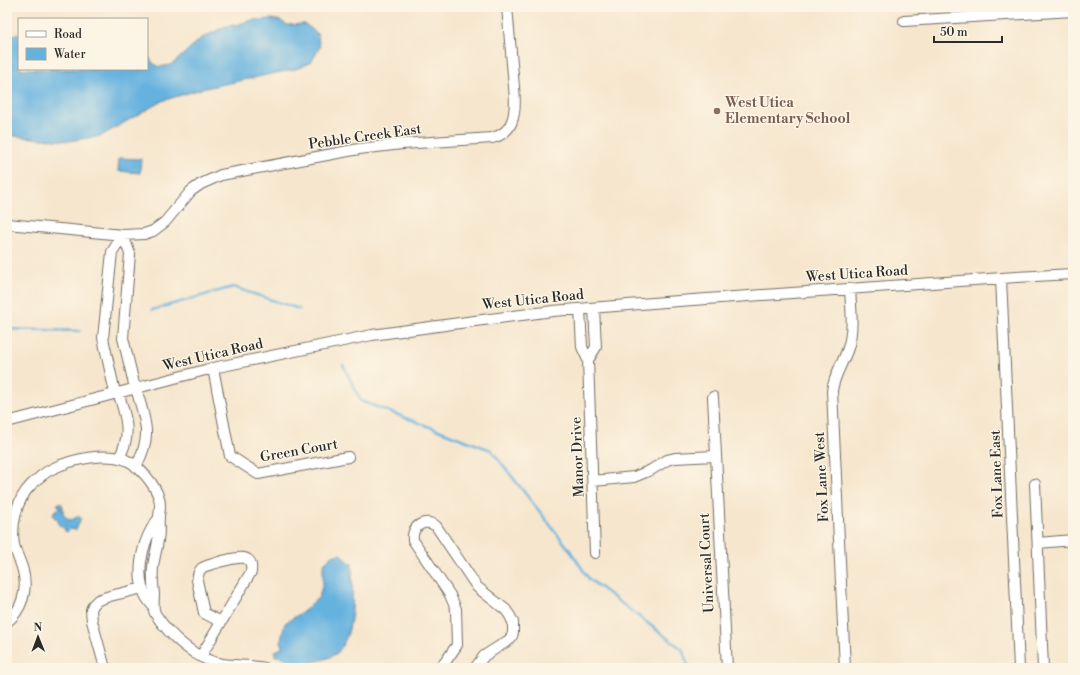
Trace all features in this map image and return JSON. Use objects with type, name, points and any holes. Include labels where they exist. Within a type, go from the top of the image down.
[{"type":"street","name":"Pebble Creek East","points":[[7,224],[123,235],[144,234],[166,222],[191,191],[201,184],[221,176],[352,150],[402,144],[492,138],[500,135],[508,130],[514,114],[514,87],[507,7]]},
{"type":"street","points":[[904,21],[1073,11]]},
{"type":"street","points":[[123,235],[130,254],[123,338],[146,427],[145,446],[136,467]]},
{"type":"street","points":[[120,458],[125,443],[126,431],[123,410],[117,393],[103,338],[112,252],[123,235]]},
{"type":"street","name":"West Utica Road","points":[[7,422],[213,368],[372,335],[580,309],[1073,274]]},
{"type":"street","name":"Fox Lane East","points":[[1001,278],[1019,668]]},
{"type":"street","name":"Fox Lane West","points":[[845,668],[832,391],[834,380],[846,354],[851,336],[850,289]]},
{"type":"street","name":"Manor Drive","points":[[588,360],[596,346],[594,308]]},
{"type":"street","name":"Manor Drive","points":[[580,309],[582,347],[588,360],[595,553]]},
{"type":"street","name":"Green Court","points":[[213,368],[230,456],[258,474],[348,457]]},
{"type":"street","name":"Universal Court","points":[[713,397],[727,668]]},
{"type":"street","points":[[593,481],[634,477],[651,470],[667,460],[675,458],[715,456]]},
{"type":"street","points":[[7,622],[17,611],[25,593],[24,577],[15,548],[13,534],[17,510],[27,489],[44,473],[60,465],[92,458],[120,458],[128,461],[136,467],[150,482],[159,499],[161,509],[159,518],[160,526],[153,568],[153,606],[155,613],[175,638],[201,656],[225,666],[258,666],[265,668]]},
{"type":"street","points":[[1035,484],[1043,668]]},
{"type":"street","points":[[153,606],[147,600],[143,588],[141,562],[148,536],[159,518]]},
{"type":"street","points":[[440,668],[457,645],[456,609],[450,595],[413,540],[413,531],[423,523],[432,523],[436,526],[478,587],[506,610],[510,616],[514,628],[512,636],[484,656],[475,668]]},
{"type":"street","points":[[1038,542],[1073,540]]},
{"type":"street","points":[[201,656],[251,572],[251,563],[243,557],[206,566],[200,569],[198,574],[197,580],[204,613],[221,622]]},
{"type":"street","points":[[105,668],[92,621],[92,605],[98,600],[110,596],[143,588]]},
{"type":"water","points":[[272,19],[281,21],[287,25],[305,24],[317,33],[320,47],[312,61],[300,68],[201,89],[162,101],[101,136],[69,141],[7,135],[7,35],[18,34],[18,70],[148,70],[148,56],[153,63],[159,67],[170,65],[200,39],[226,26],[237,25],[252,20]]},
{"type":"water","points":[[119,158],[141,159],[140,173],[118,171]]},
{"type":"water","points":[[58,503],[62,504],[63,514],[68,519],[72,520],[78,516],[81,518],[76,530],[70,529],[67,532],[59,525],[58,520],[53,514],[55,510],[60,509]]},
{"type":"water","points":[[340,554],[352,564],[353,595],[349,627],[339,651],[325,659],[304,663],[275,656],[275,651],[282,648],[281,640],[285,623],[304,611],[319,597],[323,582],[323,566],[328,559]]},
{"type":"waterway","points":[[152,310],[233,287],[299,309]]},
{"type":"waterway","points":[[7,329],[80,331]]},
{"type":"waterway","points":[[343,365],[361,401],[491,450],[569,549],[589,579],[682,649],[689,668]]},
{"type":"place","name":"West Utica Elementary School","points":[[717,111]]}]
